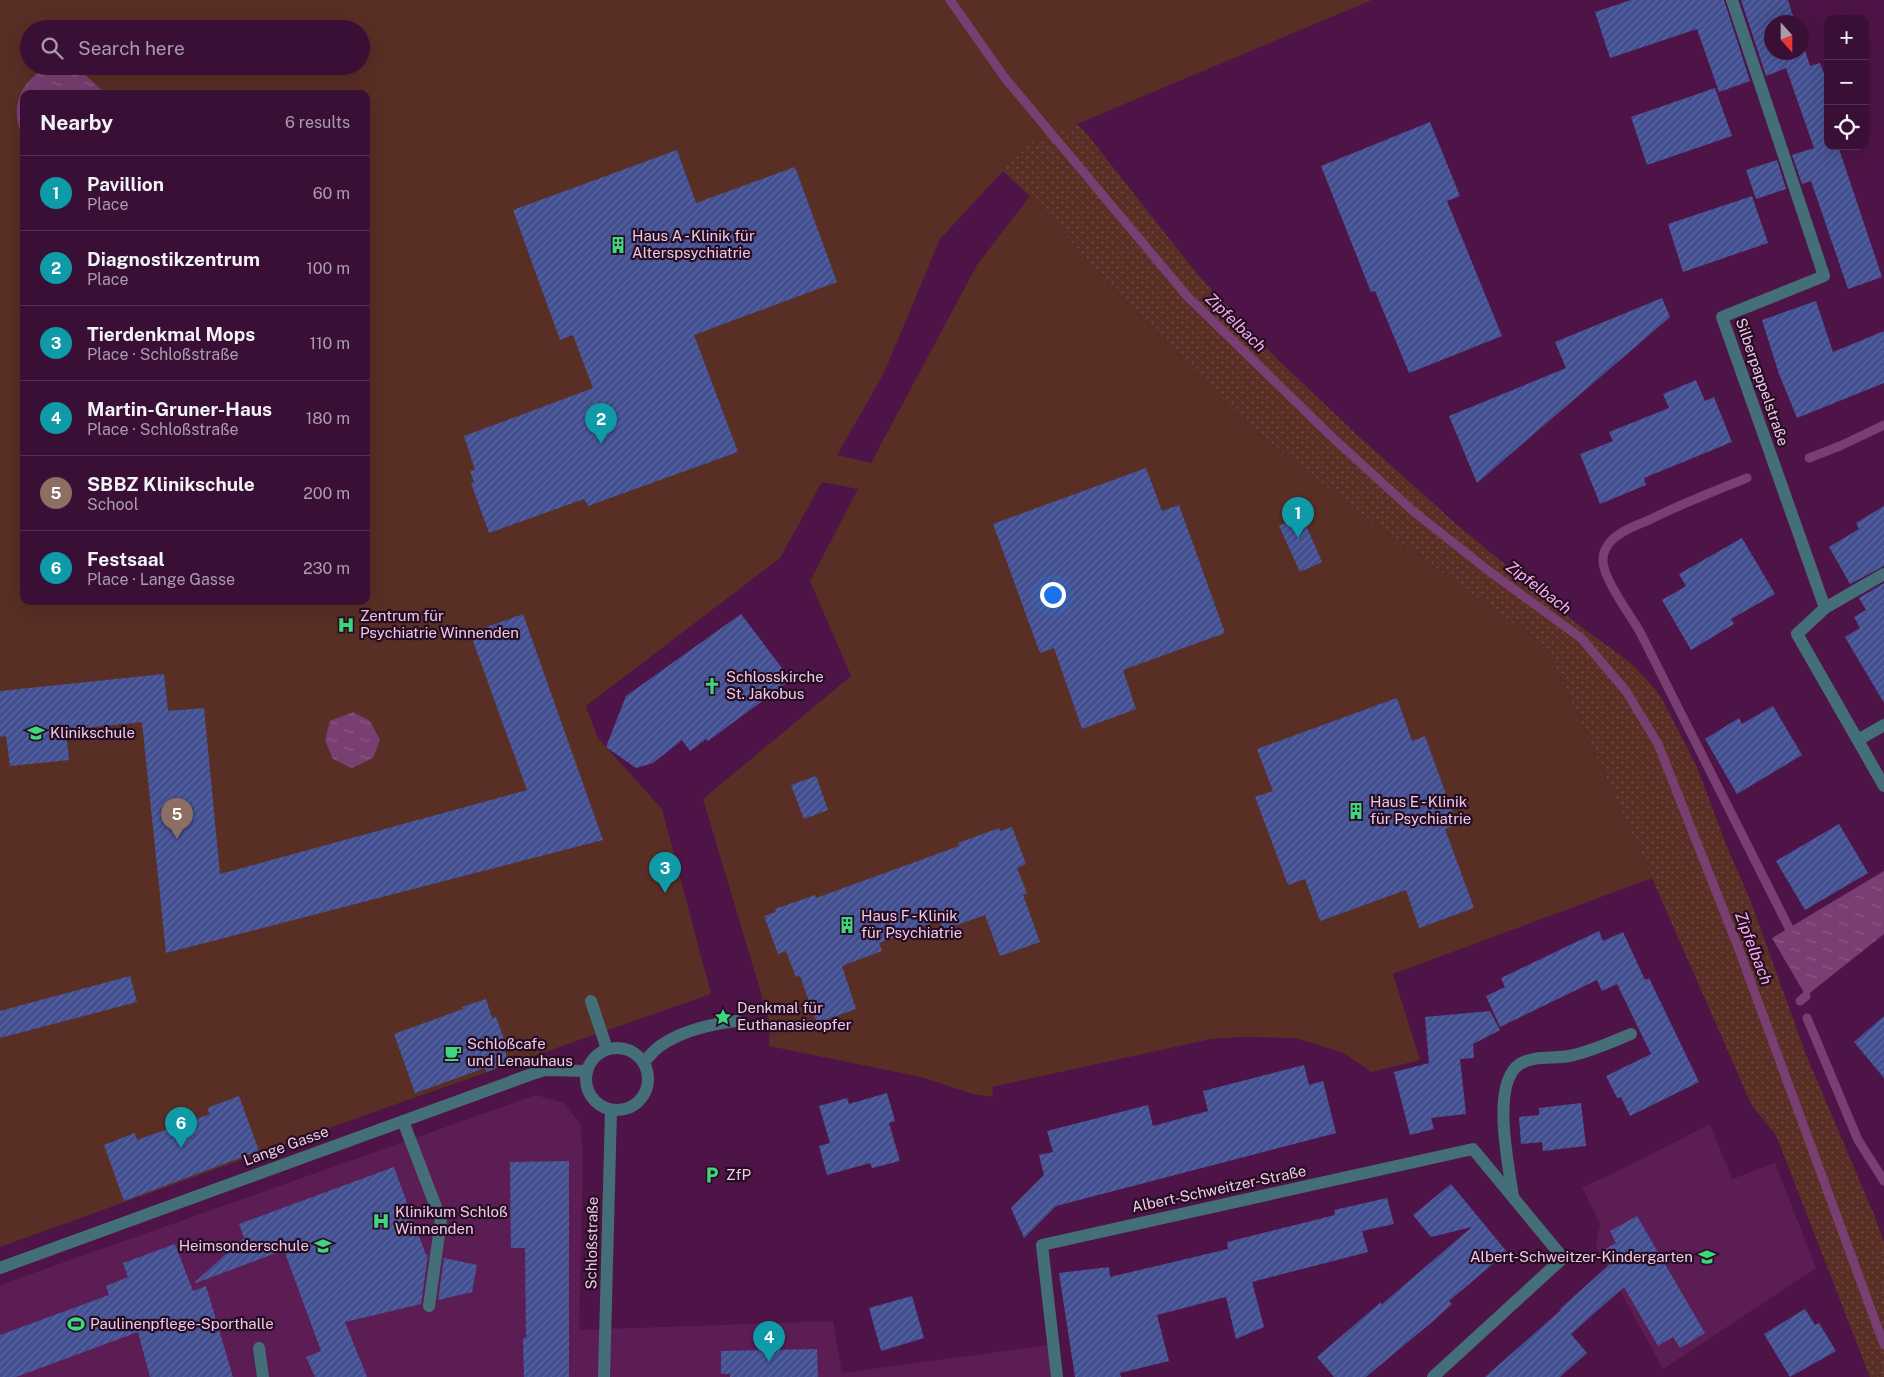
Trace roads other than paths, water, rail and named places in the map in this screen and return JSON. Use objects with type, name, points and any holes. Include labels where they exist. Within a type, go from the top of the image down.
[{"type":"street","name":"Silberpappelstraße","points":[[1732,0],[1824,276],[1722,317],[1825,608]]},
{"type":"street","points":[[1884,574],[1825,608],[1797,634],[1884,786]]},
{"type":"street","points":[[1858,740],[1884,725]]},
{"type":"street","points":[[591,1001],[607,1049]]},
{"type":"street","points":[[644,1062],[659,1046],[685,1032],[708,1024],[737,1021]]},
{"type":"street","points":[[1513,1197],[1503,1099],[1507,1080],[1520,1064],[1541,1058],[1570,1056],[1631,1034]]},
{"type":"street","points":[[617,1048],[636,1054],[644,1062],[648,1072],[646,1092],[632,1108],[611,1110],[593,1100],[588,1091],[587,1071],[591,1062],[598,1054],[607,1049],[617,1048]]},
{"type":"street","name":"Lange Gasse","points":[[0,1268],[545,1070],[587,1071]]},
{"type":"street","name":"Schloßstraße","points":[[604,1377],[611,1110]]},
{"type":"street","points":[[403,1121],[441,1220],[429,1306]]},
{"type":"street","name":"Albert-Schweitzer-Straße","points":[[1057,1377],[1042,1245],[1473,1149],[1563,1258],[1433,1377]]},
{"type":"street","points":[[259,1348],[263,1377]]},
{"type":"water","points":[[36,75],[85,75],[102,90],[23,90]]},
{"type":"water","points":[[20,97],[20,130],[17,117]]},
{"type":"water","points":[[353,712],[370,721],[380,740],[373,758],[352,768],[333,759],[325,740],[330,721]]},
{"type":"water","points":[[1884,871],[1884,934],[1806,996],[1772,938]]},
{"type":"waterway","name":"Zipfelbach","points":[[950,0],[1005,78],[1187,296],[1331,436],[1413,511],[1489,571],[1581,638],[1626,691],[1658,744],[1738,947],[1884,1345]]},
{"type":"waterway","points":[[1809,458],[1840,446],[1884,425]]},
{"type":"waterway","points":[[1747,478],[1685,503],[1616,536],[1608,544],[1603,560],[1612,586],[1639,630],[1789,928]]},
{"type":"waterway","points":[[1800,1001],[1806,996]]},
{"type":"waterway","points":[[1807,1018],[1858,1140],[1884,1181]]},
{"type":"place","name":"Haus A - Klinik für Alterspsychiatrie","points":[[618,245]]},
{"type":"place","name":"Diagnostikzentrum","points":[[601,444]]},
{"type":"place","name":"Pavillion","points":[[1298,538]]},
{"type":"place","name":"Zentrum für Psychiatrie Winnenden","points":[[346,625]]},
{"type":"place","name":"Schlosskirche St. Jakobus","points":[[712,686]]},
{"type":"place","name":"Klinikschule","points":[[36,733]]},
{"type":"place","name":"Haus E - Klinik für Psychiatrie","points":[[1356,811]]},
{"type":"place","name":"SBBZ Klinikschule","points":[[177,839]]},
{"type":"place","name":"Tierdenkmal Mops","points":[[665,893]]},
{"type":"place","name":"Haus F - Klinik für Psychiatrie","points":[[847,925]]},
{"type":"place","name":"Denkmal für Euthanasieopfer","points":[[723,1017]]},
{"type":"place","name":"Schloßcafe und Lenauhaus","points":[[453,1053]]},
{"type":"place","name":"Festsaal","points":[[181,1148]]},
{"type":"place","name":"ZfP","points":[[712,1175]]},
{"type":"place","name":"Klinikum Schloß Winnenden","points":[[381,1221]]},
{"type":"place","name":"Heimsonderschule","points":[[323,1246]]},
{"type":"place","name":"Albert-Schweitzer-Kindergarten","points":[[1707,1257]]},
{"type":"place","name":"Paulinenpflege-Sporthalle","points":[[76,1324]]},
{"type":"place","name":"Martin-Gruner-Haus","points":[[769,1362]]}]
